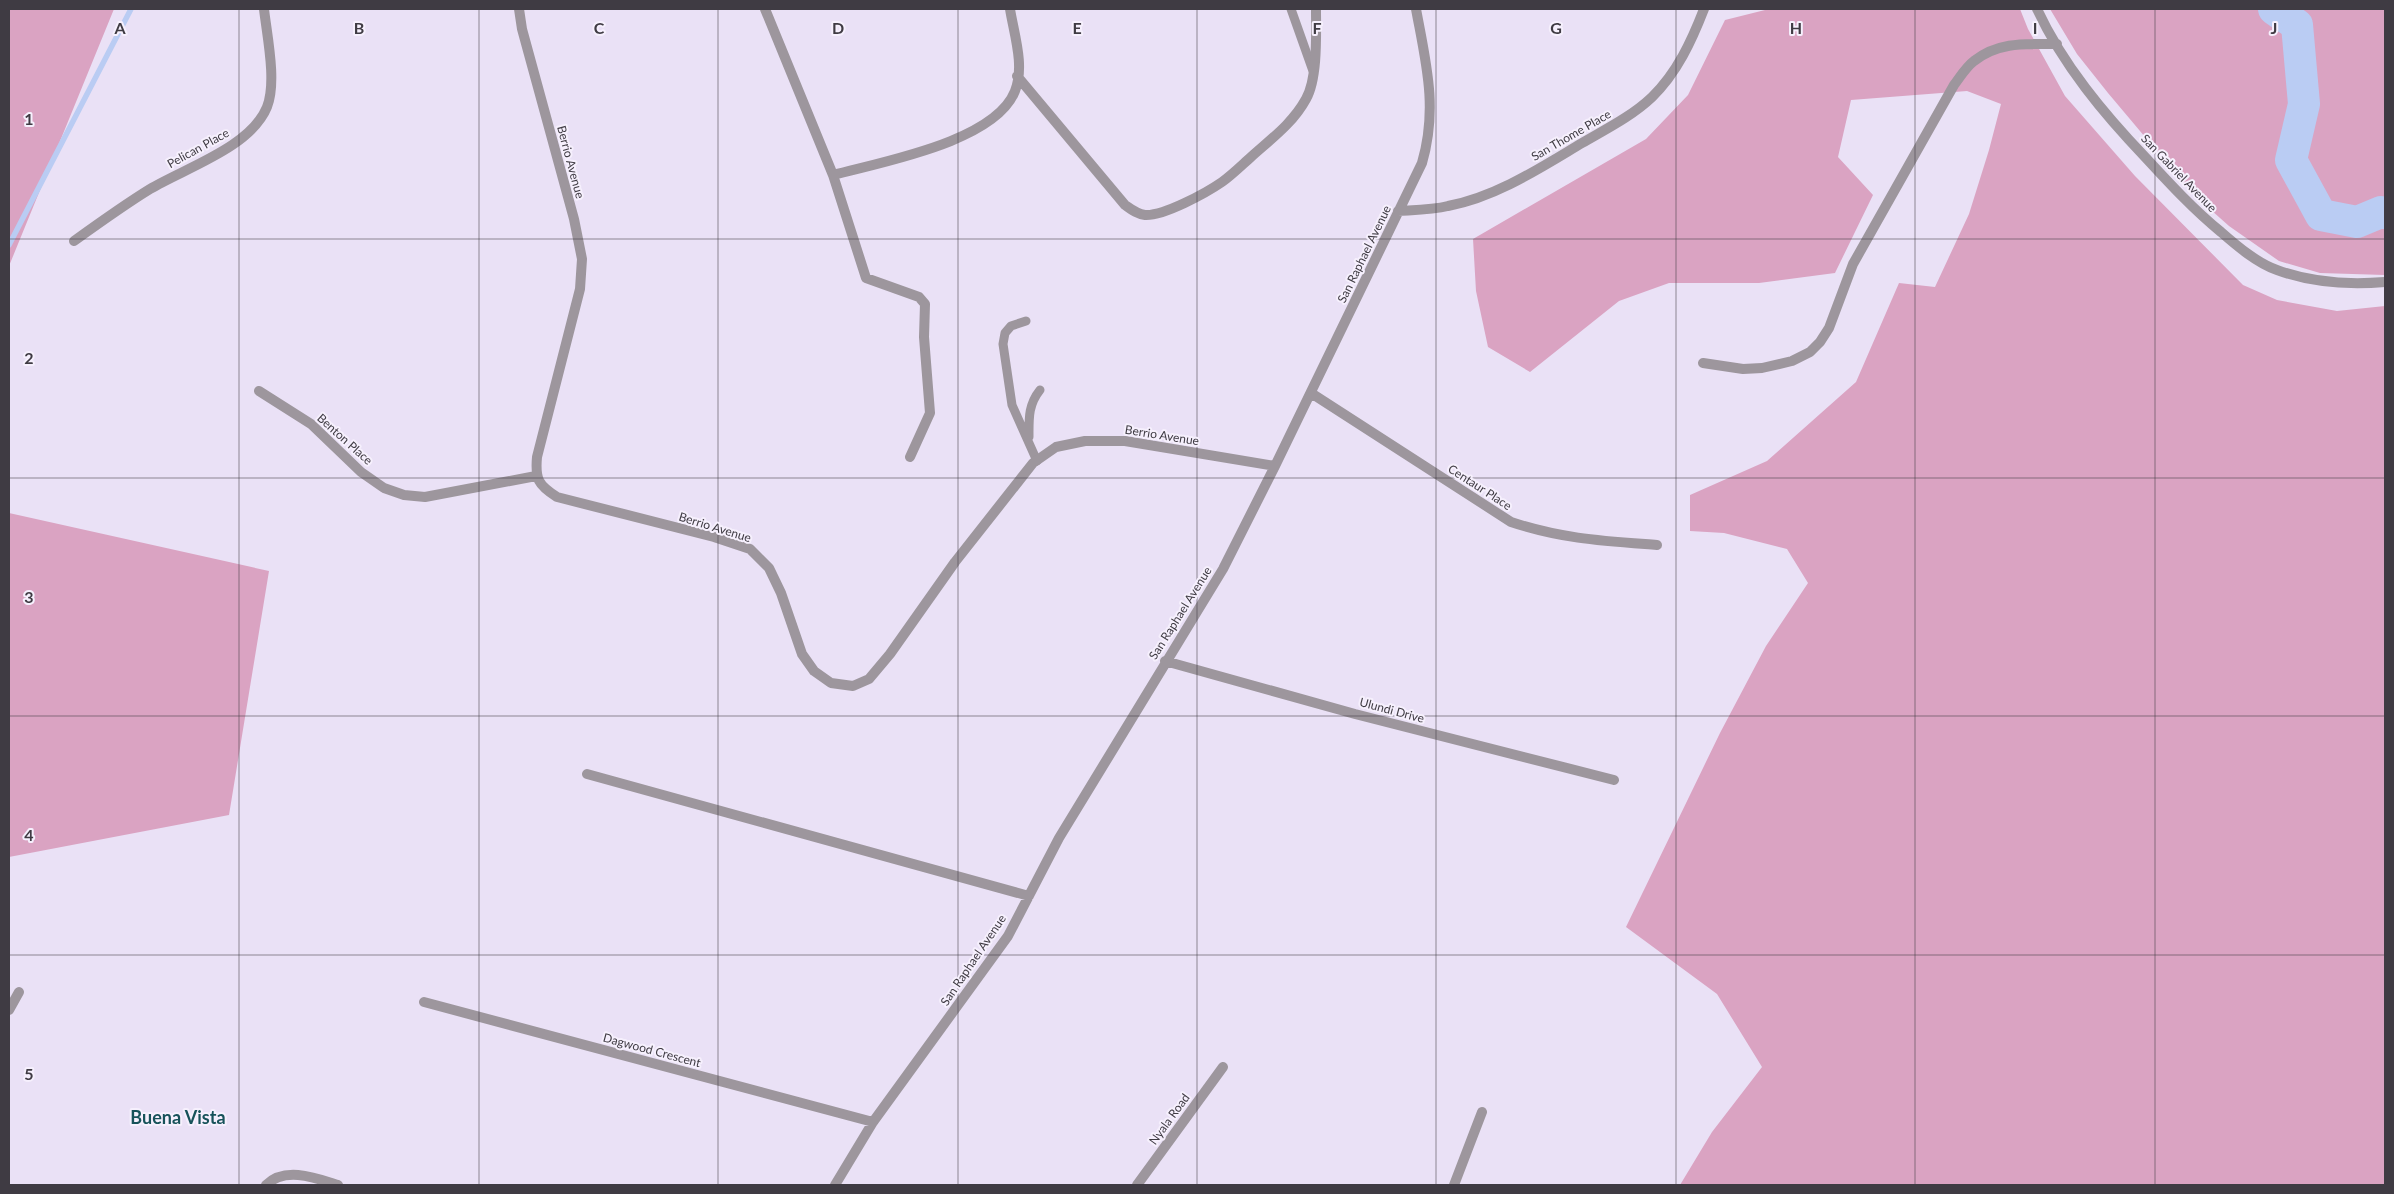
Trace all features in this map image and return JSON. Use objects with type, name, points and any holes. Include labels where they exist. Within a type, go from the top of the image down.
[{"type":"street","name":"Pelican Place","points":[[74,241],[119,208],[232,145],[256,125],[267,107],[272,87],[264,9]]},
{"type":"street","name":"Berrio Avenue","points":[[519,9],[522,29],[574,219],[582,259],[580,289],[537,457],[536,476],[545,490],[557,497],[714,537],[750,549],[769,568],[781,592],[802,654],[814,671],[831,683],[853,686],[869,679],[885,661],[955,562],[1037,461],[1056,447],[1085,441],[1125,441],[1276,466]]},
{"type":"street","points":[[765,9],[833,175],[866,278],[919,297],[925,304],[924,337],[930,413],[910,457]]},
{"type":"street","points":[[833,175],[927,150],[974,131],[999,113],[1015,91],[1019,63],[1010,9]]},
{"type":"street","points":[[1017,76],[1125,205],[1136,213],[1147,215],[1185,202],[1228,177],[1293,119],[1307,98],[1313,71],[1316,47],[1316,9]]},
{"type":"street","name":"San Raphael Avenue","points":[[835,1185],[873,1122],[1008,936],[1059,838],[1165,661],[1223,569],[1276,466],[1422,162],[1428,142],[1431,112],[1430,83],[1416,9]]},
{"type":"street","name":"San Thome Place","points":[[1398,211],[1447,206],[1481,196],[1526,176],[1622,120],[1652,97],[1673,73],[1694,36],[1704,9]]},
{"type":"street","name":"San Gabriel Avenue","points":[[2037,9],[2057,44],[2107,116],[2192,208],[2238,247],[2276,270],[2318,282],[2366,284],[2385,282]]},
{"type":"street","points":[[1703,363],[1743,369],[1762,368],[1792,361],[1810,352],[1830,328],[1853,264],[1954,85],[1973,61],[1988,52],[2010,44],[2057,44]]},
{"type":"street","name":"Benton Place","points":[[258,391],[311,424],[361,472],[384,488],[404,495],[425,497],[536,476]]},
{"type":"street","name":"Centaur Place","points":[[1311,392],[1511,522],[1543,533],[1581,540],[1656,545]]},
{"type":"street","name":"Ulundi Drive","points":[[1165,661],[1356,714],[1614,780]]},
{"type":"street","points":[[587,774],[1029,896]]},
{"type":"street","points":[[9,1008],[19,992]]},
{"type":"street","name":"Dagwood Crescent","points":[[424,1002],[873,1122]]},
{"type":"street","name":"Nyala Road","points":[[1137,1185],[1222,1067]]},
{"type":"street","points":[[1454,1185],[1482,1112]]},
{"type":"street","points":[[266,1185],[288,1175],[308,1175],[338,1185]]},
{"type":"lane","points":[[1292,9],[1313,71]]},
{"type":"lane","points":[[1026,321],[1011,326],[1005,333],[1002,344],[1012,405],[1037,461]]},
{"type":"lane","points":[[1029,442],[1029,411],[1033,399],[1040,390]]},
{"type":"shaded area","points":[[9,9],[114,9],[9,266]]},
{"type":"shaded area","points":[[1769,9],[2020,9],[2028,29],[2065,96],[2135,176],[2243,285],[2277,300],[2337,311],[2385,306],[2385,1185],[1680,1185],[1712,1132],[1762,1067],[1717,994],[1626,927],[1720,733],[1766,646],[1808,583],[1787,549],[1724,533],[1690,531],[1690,495],[1767,461],[1856,382],[1899,283],[1935,287],[1969,214],[2001,104],[1967,91],[1851,100],[1838,157],[1873,195],[1835,273],[1759,283],[1669,283],[1619,301],[1530,372],[1488,347],[1476,291],[1473,239],[1646,139],[1688,95],[1725,20]]},
{"type":"shaded area","points":[[2050,9],[2385,9],[2385,275],[2320,273],[2279,261],[2229,226],[2193,194],[2108,93],[2077,54]]},
{"type":"shaded area","points":[[9,513],[269,571],[229,815],[9,857]]},
{"type":"waterway","points":[[9,245],[131,9]]},
{"type":"waterway","points":[[2274,9],[2297,25],[2304,104],[2291,160],[2321,215],[2357,222],[2381,212],[2385,213]]},
{"type":"district","name":"Buena Vista","points":[[178,1117]]}]
